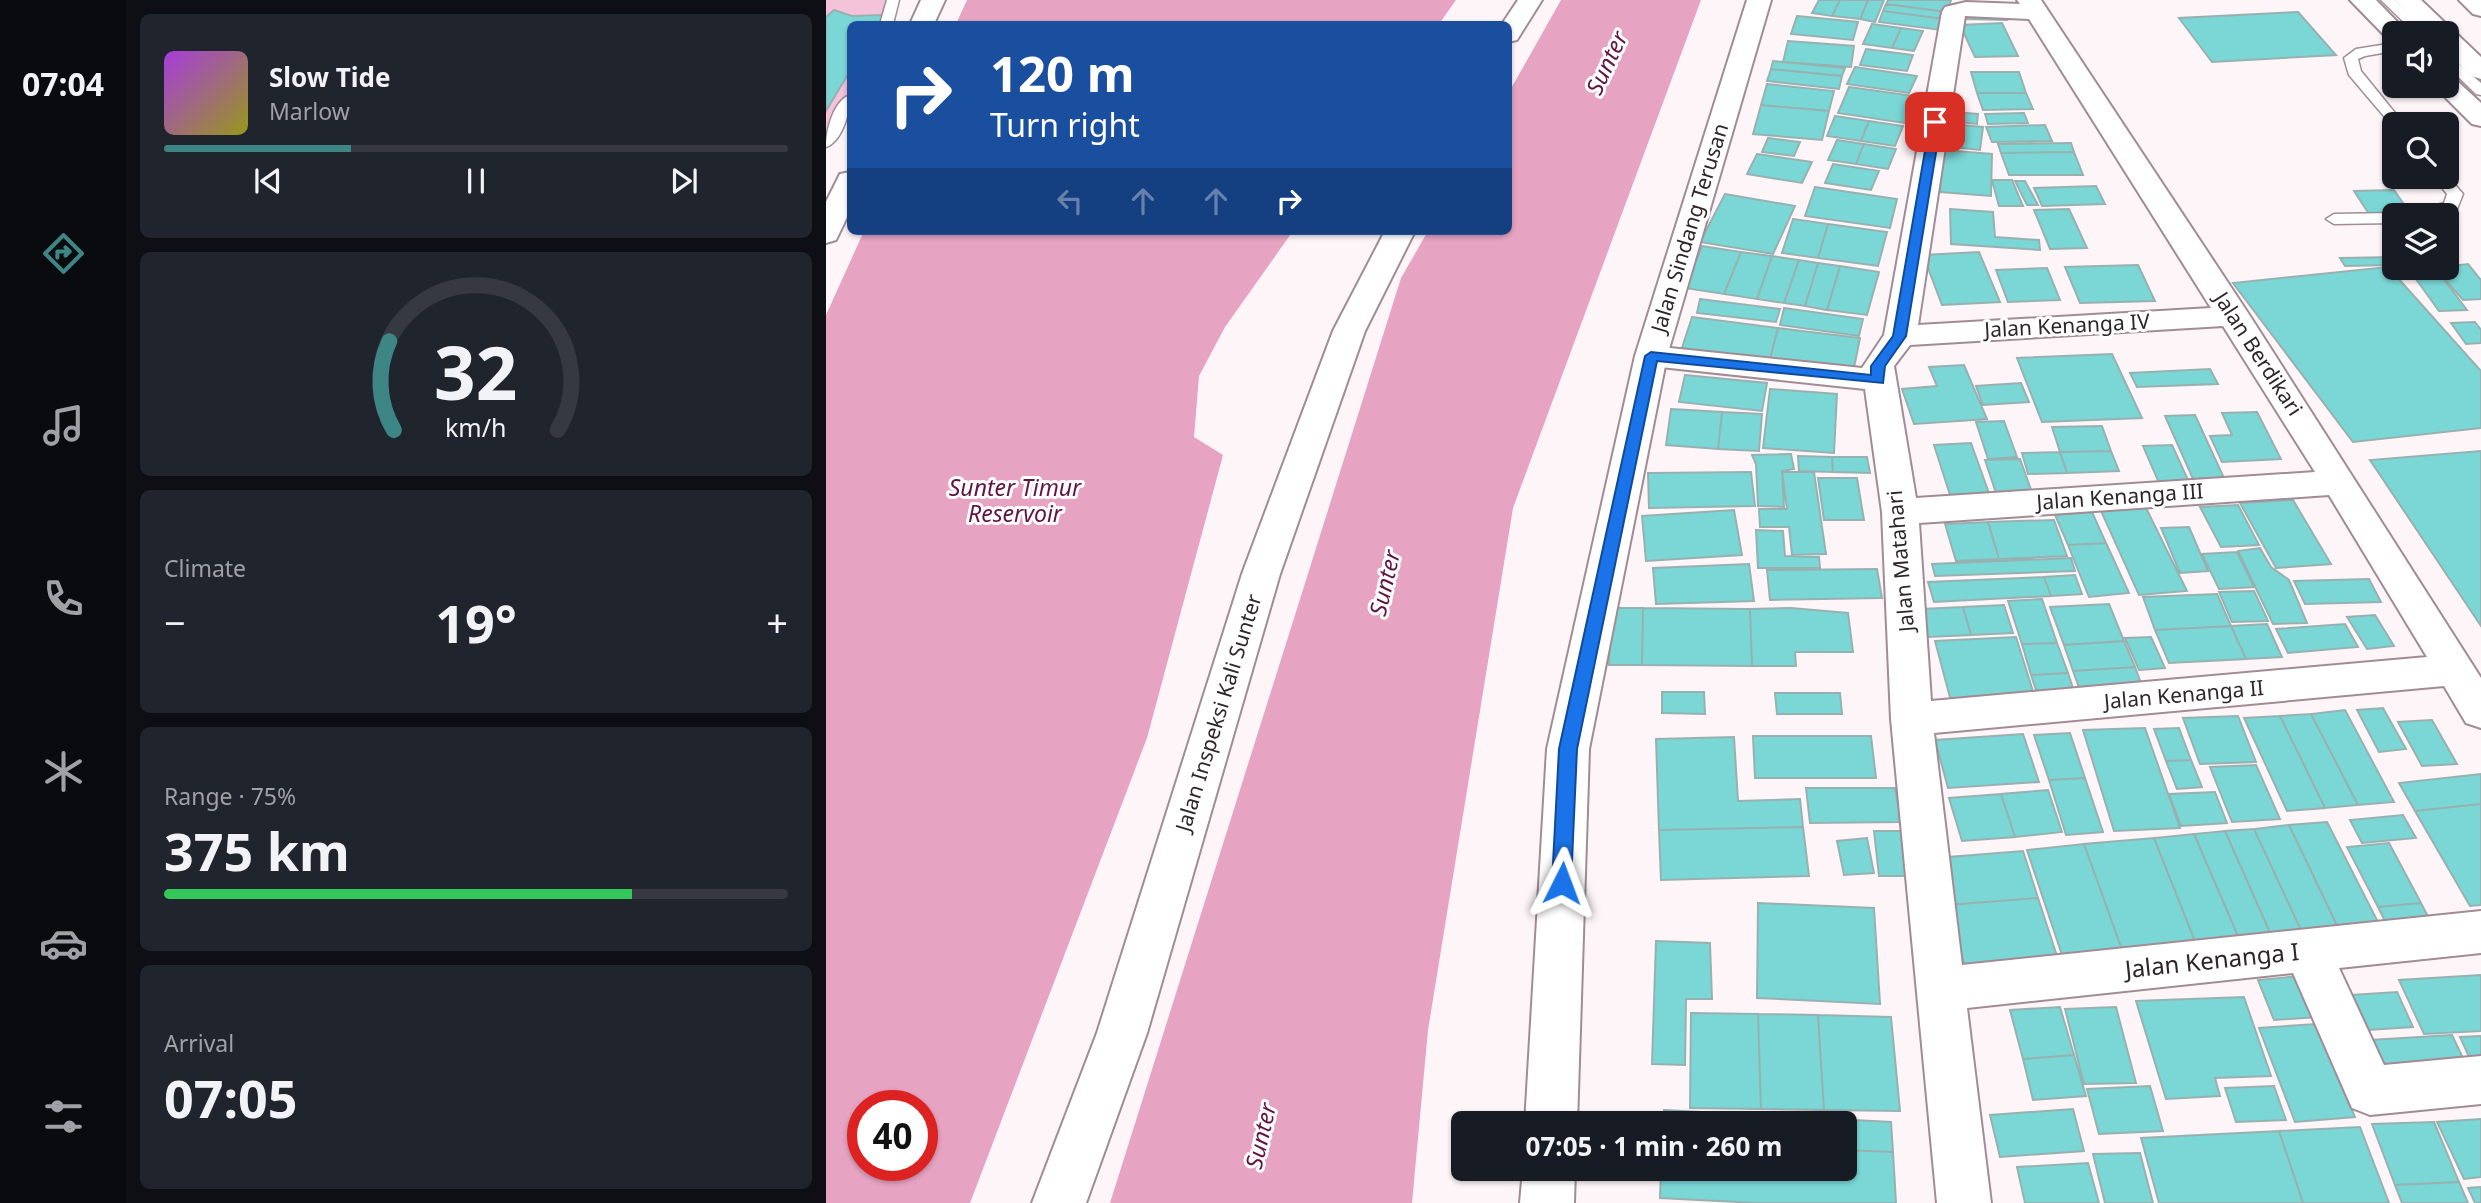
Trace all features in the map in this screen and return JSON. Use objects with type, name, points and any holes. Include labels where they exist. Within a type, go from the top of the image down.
[{"type":"main road","points":[[923,21],[933,0]]},
{"type":"main road","points":[[1512,29],[1530,0]]},
{"type":"main road","name":"Jalan Sindang Terusan","points":[[1552,1111],[1568,749],[1651,356],[1759,0]]},
{"type":"main road","points":[[2362,0],[2384,21]]},
{"type":"main road","points":[[2407,0],[2429,21]]},
{"type":"main road","points":[[2471,0],[2481,9]]},
{"type":"main road","points":[[1651,356],[1878,380],[1878,366],[1900,336],[1954,12],[2032,6]]},
{"type":"main road","name":"Jalan Berdikari","points":[[2032,6],[2234,316],[2481,712]]},
{"type":"main road","points":[[2459,50],[2481,71]]},
{"type":"main road","points":[[2459,97],[2481,118]]},
{"type":"main road","points":[[826,234],[847,187]]},
{"type":"main road","name":"Jalan Inspeksi Kali Sunter","points":[[1059,1203],[1122,1033],[1261,574],[1349,331],[1397,235]]},
{"type":"main road","name":"Jalan Kenanga IV","points":[[1900,336],[2234,316]]},
{"type":"main road","name":"Jalan Matahari","points":[[1878,380],[1900,512],[1912,719],[1964,1203]]},
{"type":"main road","name":"Jalan Kenanga III","points":[[1900,512],[2339,482]]},
{"type":"main road","name":"Jalan Kenanga II","points":[[1912,719],[2455,670]]},
{"type":"main road","name":"Jalan Kenanga I","points":[[1942,989],[2481,932]]},
{"type":"main road","points":[[2306,951],[2370,1091],[2481,1080]]},
{"type":"main road","points":[[1547,1203],[1548,1181]]},
{"type":"lane","points":[[888,21],[893,0]]},
{"type":"lane","points":[[2387,0],[2409,21]]},
{"type":"lane","points":[[2382,49],[2361,52],[2351,58],[2354,72],[2387,112]]},
{"type":"lane","points":[[2459,70],[2481,91]]},
{"type":"lane","points":[[826,143],[847,104]]},
{"type":"lane","points":[[2334,219],[2382,218]]},
{"type":"shaded area","points":[[826,0],[900,0],[889,21],[847,21],[847,94],[826,133]]},
{"type":"water","points":[[967,0],[1456,0],[1441,21],[957,21]]},
{"type":"water","name":"Sunter","points":[[1561,0],[1701,0],[1513,508],[1428,1030],[1412,1203],[1110,1203],[1401,278],[1426,235],[1512,235],[1512,87]]},
{"type":"water","name":"Sunter Timur Reservoir","points":[[862,235],[1290,235],[1225,327],[1199,376],[1194,437],[1223,455],[1147,738],[970,1203],[826,1203],[826,315]]},
{"type":"building","points":[[1819,0],[1840,0],[1832,16],[1812,13]]},
{"type":"building","points":[[1840,0],[1868,0],[1860,19],[1832,16]]},
{"type":"building","points":[[1868,0],[1884,0],[1875,22],[1860,19]]},
{"type":"building","points":[[1888,0],[1951,0],[1947,12],[1886,4]]},
{"type":"building","points":[[1886,4],[1947,12],[1945,19],[1883,11]]},
{"type":"building","points":[[834,10],[852,16],[884,15],[881,21],[847,21],[847,76],[826,111],[826,17]]},
{"type":"building","points":[[1883,11],[1945,19],[1941,30],[1879,22]]},
{"type":"building","points":[[2298,12],[2336,55],[2212,62],[2179,18]]},
{"type":"building","points":[[1962,14],[2005,14],[2007,20],[1964,19]]},
{"type":"building","points":[[1797,16],[1858,22],[1853,40],[1791,34]]},
{"type":"building","points":[[2002,23],[2018,56],[1975,57],[1960,25]]},
{"type":"building","points":[[1872,24],[1901,28],[1892,48],[1863,44]]},
{"type":"building","points":[[1901,28],[1923,31],[1914,51],[1892,48]]},
{"type":"building","points":[[1788,41],[1854,46],[1851,67],[1783,62]]},
{"type":"building","points":[[1866,49],[1913,55],[1907,71],[1860,65]]},
{"type":"building","points":[[1773,61],[1845,68],[1842,76],[1771,69]]},
{"type":"building","points":[[1855,67],[1917,76],[1909,93],[1847,84]]},
{"type":"building","points":[[1771,69],[1842,76],[1839,89],[1767,81]]},
{"type":"building","points":[[1971,72],[2019,72],[2026,93],[1977,93]]},
{"type":"building","points":[[1767,84],[1834,91],[1829,111],[1761,105]]},
{"type":"building","points":[[1849,87],[1921,97],[1911,124],[1838,113]]},
{"type":"building","points":[[1977,93],[2026,93],[2033,109],[1983,110]]},
{"type":"building","points":[[1761,105],[1829,111],[1822,140],[1753,134]]},
{"type":"building","points":[[1940,111],[1978,114],[1977,124],[1939,120]]},
{"type":"building","points":[[2024,113],[2028,123],[1988,124],[1985,114]]},
{"type":"building","points":[[1835,116],[1869,121],[1861,141],[1827,136]]},
{"type":"building","points":[[1869,121],[1903,126],[1895,146],[1861,141]]},
{"type":"building","points":[[1937,123],[1983,127],[1980,150],[1934,145]]},
{"type":"building","points":[[2045,125],[2052,141],[1992,142],[1986,127]]},
{"type":"building","points":[[1768,138],[1800,142],[1794,156],[1762,152]]},
{"type":"building","points":[[1837,140],[1864,144],[1856,164],[1828,160]]},
{"type":"building","points":[[2071,143],[2074,152],[2001,153],[1998,144]]},
{"type":"building","points":[[1864,144],[1896,149],[1888,169],[1856,164]]},
{"type":"building","points":[[1943,150],[1992,154],[1991,196],[1940,192]]},
{"type":"building","points":[[2074,152],[2083,175],[2009,175],[2001,153]]},
{"type":"building","points":[[1757,154],[1812,162],[1802,183],[1747,174]]},
{"type":"building","points":[[1833,164],[1879,171],[1871,190],[1825,183]]},
{"type":"building","points":[[1992,180],[2012,180],[2023,206],[1999,206]]},
{"type":"building","points":[[2015,181],[2025,181],[2038,205],[2027,205]]},
{"type":"building","points":[[2096,186],[2105,204],[2042,206],[2034,188]]},
{"type":"building","points":[[1815,187],[1897,199],[1890,228],[1805,216]]},
{"type":"building","points":[[2394,190],[2403,203],[2382,203],[2382,214],[2369,214],[2354,191]]},
{"type":"building","points":[[1725,194],[1795,206],[1773,254],[1700,242]]},
{"type":"building","points":[[1950,209],[1993,212],[1995,237],[2039,240],[2040,250],[1951,244]]},
{"type":"building","points":[[2069,209],[2087,248],[2050,249],[2034,210]]},
{"type":"building","points":[[1793,219],[1828,224],[1818,258],[1782,253]]},
{"type":"building","points":[[1828,224],[1887,232],[1878,266],[1818,258]]},
{"type":"building","points":[[1702,246],[1741,252],[1724,294],[1685,288]]},
{"type":"building","points":[[1741,252],[1772,256],[1757,299],[1724,294]]},
{"type":"building","points":[[1979,252],[2000,302],[1942,305],[1923,255]]},
{"type":"building","points":[[1772,256],[1799,260],[1784,303],[1757,299]]},
{"type":"building","points":[[2382,257],[2382,265],[2345,266],[2340,258]]},
{"type":"building","points":[[1799,260],[1818,263],[1805,306],[1784,303]]},
{"type":"building","points":[[1818,263],[1840,266],[1827,310],[1805,306]]},
{"type":"building","points":[[2468,264],[2481,280],[2481,299],[2463,300],[2446,280],[2459,280],[2459,265]]},
{"type":"building","points":[[2138,265],[2155,301],[2080,303],[2065,267]]},
{"type":"building","points":[[1840,266],[1879,272],[1867,315],[1827,310]]},
{"type":"building","points":[[2047,268],[2060,300],[2008,302],[1996,270]]},
{"type":"building","points":[[2382,268],[2382,280],[2400,280],[2481,371],[2481,428],[2353,442],[2233,283]]},
{"type":"building","points":[[2417,280],[2444,280],[2467,310],[2439,311]]},
{"type":"building","points":[[1700,299],[1780,309],[1776,322],[1697,313]]},
{"type":"building","points":[[1784,308],[1863,319],[1859,336],[1780,325]]},
{"type":"building","points":[[1692,317],[1778,328],[1769,363],[1681,351]]},
{"type":"building","points":[[2475,322],[2481,330],[2481,343],[2466,344],[2451,323]]},
{"type":"building","points":[[1778,328],[1860,338],[1853,373],[1769,363]]},
{"type":"building","points":[[2112,354],[2142,418],[2042,422],[2017,358]]},
{"type":"building","points":[[1964,365],[1987,419],[1914,424],[1902,389],[1937,386],[1929,367]]},
{"type":"building","points":[[2210,369],[2218,384],[2137,387],[2130,373]]},
{"type":"building","points":[[1685,375],[1767,383],[1762,411],[1679,402]]},
{"type":"building","points":[[2021,383],[2029,402],[1983,405],[1976,386]]},
{"type":"building","points":[[1770,389],[1837,394],[1834,453],[1763,448]]},
{"type":"building","points":[[1671,409],[1722,412],[1718,449],[1666,445]]},
{"type":"building","points":[[1722,412],[1762,414],[1759,451],[1718,449]]},
{"type":"building","points":[[2257,412],[2281,459],[2222,462],[2210,436],[2232,435],[2222,413]]},
{"type":"building","points":[[2195,415],[2224,478],[2193,479],[2165,416]]},
{"type":"building","points":[[2004,421],[2017,457],[1988,459],[1976,422]]},
{"type":"building","points":[[2102,426],[2111,451],[2060,452],[2052,427]]},
{"type":"building","points":[[1971,443],[1990,496],[1951,498],[1934,445]]},
{"type":"building","points":[[2172,445],[2189,482],[2159,483],[2143,446]]},
{"type":"building","points":[[2111,451],[2119,471],[2067,473],[2060,452]]},
{"type":"building","points":[[2481,451],[2481,626],[2370,460]]},
{"type":"building","points":[[2060,452],[2067,473],[2028,474],[2022,453]]},
{"type":"building","points":[[1791,454],[1794,469],[1782,471],[1784,507],[1758,506],[1756,464],[1752,455]]},
{"type":"building","points":[[1798,456],[1832,457],[1833,472],[1799,471]]},
{"type":"building","points":[[1832,457],[1867,457],[1870,473],[1833,472]]},
{"type":"building","points":[[2020,459],[2034,498],[1998,499],[1985,460]]},
{"type":"building","points":[[1751,472],[1755,506],[1649,508],[1648,473]]},
{"type":"building","points":[[1782,472],[1814,472],[1826,554],[1792,555],[1789,527],[1760,527],[1759,509],[1787,509]]},
{"type":"building","points":[[1818,478],[1857,478],[1864,520],[1824,520]]},
{"type":"building","points":[[2293,500],[2331,564],[2276,568],[2240,503]]},
{"type":"building","points":[[2238,505],[2259,545],[2221,547],[2200,507]]},
{"type":"building","points":[[2146,508],[2187,591],[2139,595],[2101,511]]},
{"type":"building","points":[[1734,510],[1742,555],[1646,561],[1642,516]]},
{"type":"building","points":[[2092,512],[2106,543],[2068,545],[2055,515]]},
{"type":"building","points":[[2054,520],[2067,556],[1999,559],[1988,522]]},
{"type":"building","points":[[1988,522],[1999,559],[1956,561],[1945,524]]},
{"type":"building","points":[[2189,527],[2208,571],[2180,573],[2161,528]]},
{"type":"building","points":[[1756,530],[1783,531],[1785,556],[1819,557],[1820,568],[1758,568]]},
{"type":"building","points":[[2106,543],[2129,593],[2089,597],[2068,545]]},
{"type":"building","points":[[2260,548],[2271,567],[2289,580],[2307,623],[2273,624],[2238,551]]},
{"type":"building","points":[[2237,552],[2254,587],[2219,589],[2202,554]]},
{"type":"building","points":[[2071,558],[2075,571],[1935,576],[1932,564]]},
{"type":"building","points":[[1749,564],[1754,601],[1656,604],[1653,568]]},
{"type":"building","points":[[1877,569],[1882,598],[1770,600],[1767,570]]},
{"type":"building","points":[[2075,575],[2082,594],[2051,596],[2044,577]]},
{"type":"building","points":[[2044,577],[2051,596],[1934,602],[1928,582]]},
{"type":"building","points":[[2369,579],[2381,602],[2305,604],[2294,581]]},
{"type":"building","points":[[2254,591],[2268,621],[2232,622],[2219,592]]},
{"type":"building","points":[[2217,594],[2231,626],[2155,630],[2143,597]]},
{"type":"building","points":[[2042,599],[2057,643],[2022,644],[2008,601]]},
{"type":"building","points":[[2109,604],[2124,641],[2064,645],[2050,607]]},
{"type":"building","points":[[2004,605],[2013,633],[1971,635],[1963,607]]},
{"type":"building","points":[[1963,607],[1971,635],[1928,637],[1921,609]]},
{"type":"building","points":[[1611,608],[1643,608],[1642,665],[1609,665]]},
{"type":"building","points":[[1643,608],[1750,609],[1752,666],[1642,665]]},
{"type":"building","points":[[1791,608],[1848,613],[1853,652],[1795,652],[1796,666],[1752,666],[1750,609]]},
{"type":"building","points":[[2375,615],[2394,646],[2367,649],[2347,617]]},
{"type":"building","points":[[2267,624],[2282,657],[2246,659],[2231,626]]},
{"type":"building","points":[[2345,624],[2358,647],[2288,653],[2276,629]]},
{"type":"building","points":[[2231,626],[2246,659],[2169,663],[2155,630]]},
{"type":"building","points":[[2016,637],[2036,701],[1952,705],[1935,641]]},
{"type":"building","points":[[2151,637],[2165,668],[2139,670],[2125,638]]},
{"type":"building","points":[[2124,641],[2135,667],[2073,671],[2064,645]]},
{"type":"building","points":[[2057,643],[2068,673],[2031,675],[2022,644]]},
{"type":"building","points":[[2135,667],[2142,686],[2080,690],[2073,671]]},
{"type":"building","points":[[2068,673],[2076,697],[2039,699],[2031,675]]},
{"type":"building","points":[[1662,692],[1704,692],[1705,714],[1662,713]]},
{"type":"building","points":[[1775,693],[1840,693],[1842,714],[1777,714]]},
{"type":"building","points":[[2383,708],[2406,749],[2379,752],[2357,710]]},
{"type":"building","points":[[2345,710],[2394,802],[2358,805],[2311,714]]},
{"type":"building","points":[[2311,714],[2358,805],[2325,808],[2280,716]]},
{"type":"building","points":[[2238,716],[2256,762],[2200,764],[2183,718]]},
{"type":"building","points":[[2280,716],[2325,808],[2287,811],[2244,718]]},
{"type":"building","points":[[2432,720],[2457,764],[2422,766],[2398,722]]},
{"type":"building","points":[[2145,728],[2180,828],[2114,831],[2083,730]]},
{"type":"building","points":[[2179,728],[2191,760],[2166,761],[2154,729]]},
{"type":"building","points":[[2070,733],[2085,778],[2049,780],[2034,735]]},
{"type":"building","points":[[2023,734],[2039,782],[1948,788],[1935,740]]},
{"type":"building","points":[[1753,736],[1871,736],[1876,778],[1755,778]]},
{"type":"building","points":[[1734,737],[1738,801],[1800,799],[1803,827],[1659,830],[1656,739]]},
{"type":"building","points":[[2191,760],[2202,787],[2177,789],[2166,761]]},
{"type":"building","points":[[2256,765],[2280,819],[2232,822],[2210,767]]},
{"type":"building","points":[[2481,774],[2481,804],[2415,811],[2399,783]]},
{"type":"building","points":[[2085,778],[2103,832],[2066,835],[2049,780]]},
{"type":"building","points":[[1806,788],[1895,788],[1901,822],[1810,823]]},
{"type":"building","points":[[2048,790],[2062,832],[2015,837],[2001,794]]},
{"type":"building","points":[[2215,792],[2227,823],[2181,826],[2169,794]]},
{"type":"building","points":[[2001,794],[2015,837],[1962,841],[1949,798]]},
{"type":"building","points":[[2481,804],[2481,905],[2470,906],[2415,811]]},
{"type":"building","points":[[2403,815],[2416,838],[2362,843],[2350,820]]},
{"type":"building","points":[[2327,822],[2385,936],[2344,940],[2289,825]]},
{"type":"building","points":[[2289,825],[2344,940],[2307,943],[2254,829]]},
{"type":"building","points":[[1803,827],[1809,876],[1661,880],[1659,830]]},
{"type":"building","points":[[2254,829],[2307,943],[2276,946],[2225,831]]},
{"type":"building","points":[[1874,831],[1906,831],[1913,876],[1879,876]]},
{"type":"building","points":[[2225,831],[2276,946],[2244,950],[2194,834]]},
{"type":"building","points":[[2194,834],[2244,950],[2200,954],[2154,838]]},
{"type":"building","points":[[1867,838],[1874,873],[1844,875],[1837,841]]},
{"type":"building","points":[[2154,838],[2200,954],[2126,961],[2084,844]]},
{"type":"building","points":[[2389,843],[2421,903],[2378,907],[2347,847]]},
{"type":"building","points":[[2084,844],[2126,961],[2066,967],[2027,850]]},
{"type":"building","points":[[2023,851],[2038,898],[1948,905],[1936,858]]},
{"type":"building","points":[[2038,898],[2057,956],[1964,964],[1948,905]]},
{"type":"building","points":[[1758,903],[1874,908],[1880,1004],[1757,998]]},
{"type":"building","points":[[2421,903],[2434,928],[2391,933],[2378,907]]},
{"type":"building","points":[[1656,941],[1710,943],[1712,999],[1686,999],[1685,1065],[1652,1064]]},
{"type":"building","points":[[2481,975],[2481,1031],[2424,1034],[2399,980]]},
{"type":"building","points":[[2300,976],[2317,1017],[2274,1020],[2258,980]]},
{"type":"building","points":[[2397,992],[2413,1027],[2352,1031],[2336,996]]},
{"type":"building","points":[[2244,997],[2271,1076],[2215,1078],[2220,1096],[2166,1099],[2136,1001]]},
{"type":"building","points":[[2060,1007],[2074,1055],[2023,1059],[2010,1010]]},
{"type":"building","points":[[2116,1007],[2136,1083],[2084,1084],[2065,1009]]},
{"type":"building","points":[[1691,1013],[1758,1014],[1761,1109],[1690,1108]]},
{"type":"building","points":[[1758,1014],[1818,1015],[1824,1110],[1761,1109]]},
{"type":"building","points":[[1818,1015],[1891,1017],[1900,1111],[1824,1110]]},
{"type":"building","points":[[2316,1024],[2355,1117],[2295,1122],[2259,1028]]},
{"type":"building","points":[[2452,1035],[2472,1077],[2372,1084],[2354,1041]]},
{"type":"building","points":[[2481,1036],[2481,1072],[2476,1072],[2460,1037]]},
{"type":"building","points":[[2074,1055],[2086,1096],[2033,1100],[2023,1059]]},
{"type":"building","points":[[2150,1086],[2163,1131],[2099,1134],[2087,1089]]},
{"type":"building","points":[[2274,1086],[2286,1120],[2236,1122],[2225,1088]]},
{"type":"building","points":[[2073,1109],[2084,1151],[2000,1157],[1990,1115]]},
{"type":"building","points":[[2481,1119],[2481,1177],[2464,1179],[2437,1122]]},
{"type":"building","points":[[1857,1120],[1891,1122],[1893,1152],[1857,1151]]},
{"type":"building","points":[[2434,1122],[2459,1182],[2395,1185],[2372,1124]]},
{"type":"building","points":[[2360,1127],[2389,1203],[2303,1203],[2279,1131]]},
{"type":"building","points":[[2279,1131],[2303,1203],[2159,1203],[2141,1138]]},
{"type":"building","points":[[1857,1151],[1893,1152],[1896,1203],[1757,1203],[1660,1198],[1661,1181],[1857,1181]]},
{"type":"building","points":[[2140,1153],[2153,1203],[2105,1203],[2093,1154]]},
{"type":"building","points":[[2088,1163],[2099,1203],[2025,1203],[2017,1167]]},
{"type":"building","points":[[2459,1182],[2468,1203],[2402,1203],[2395,1185]]},
{"type":"building","points":[[2481,1187],[2481,1203],[2475,1203],[2468,1188]]},
{"type":"route","points":[[1562,883],[1568,749],[1651,356],[1878,380],[1878,366],[1886,351],[1900,336],[1935,122]]}]
